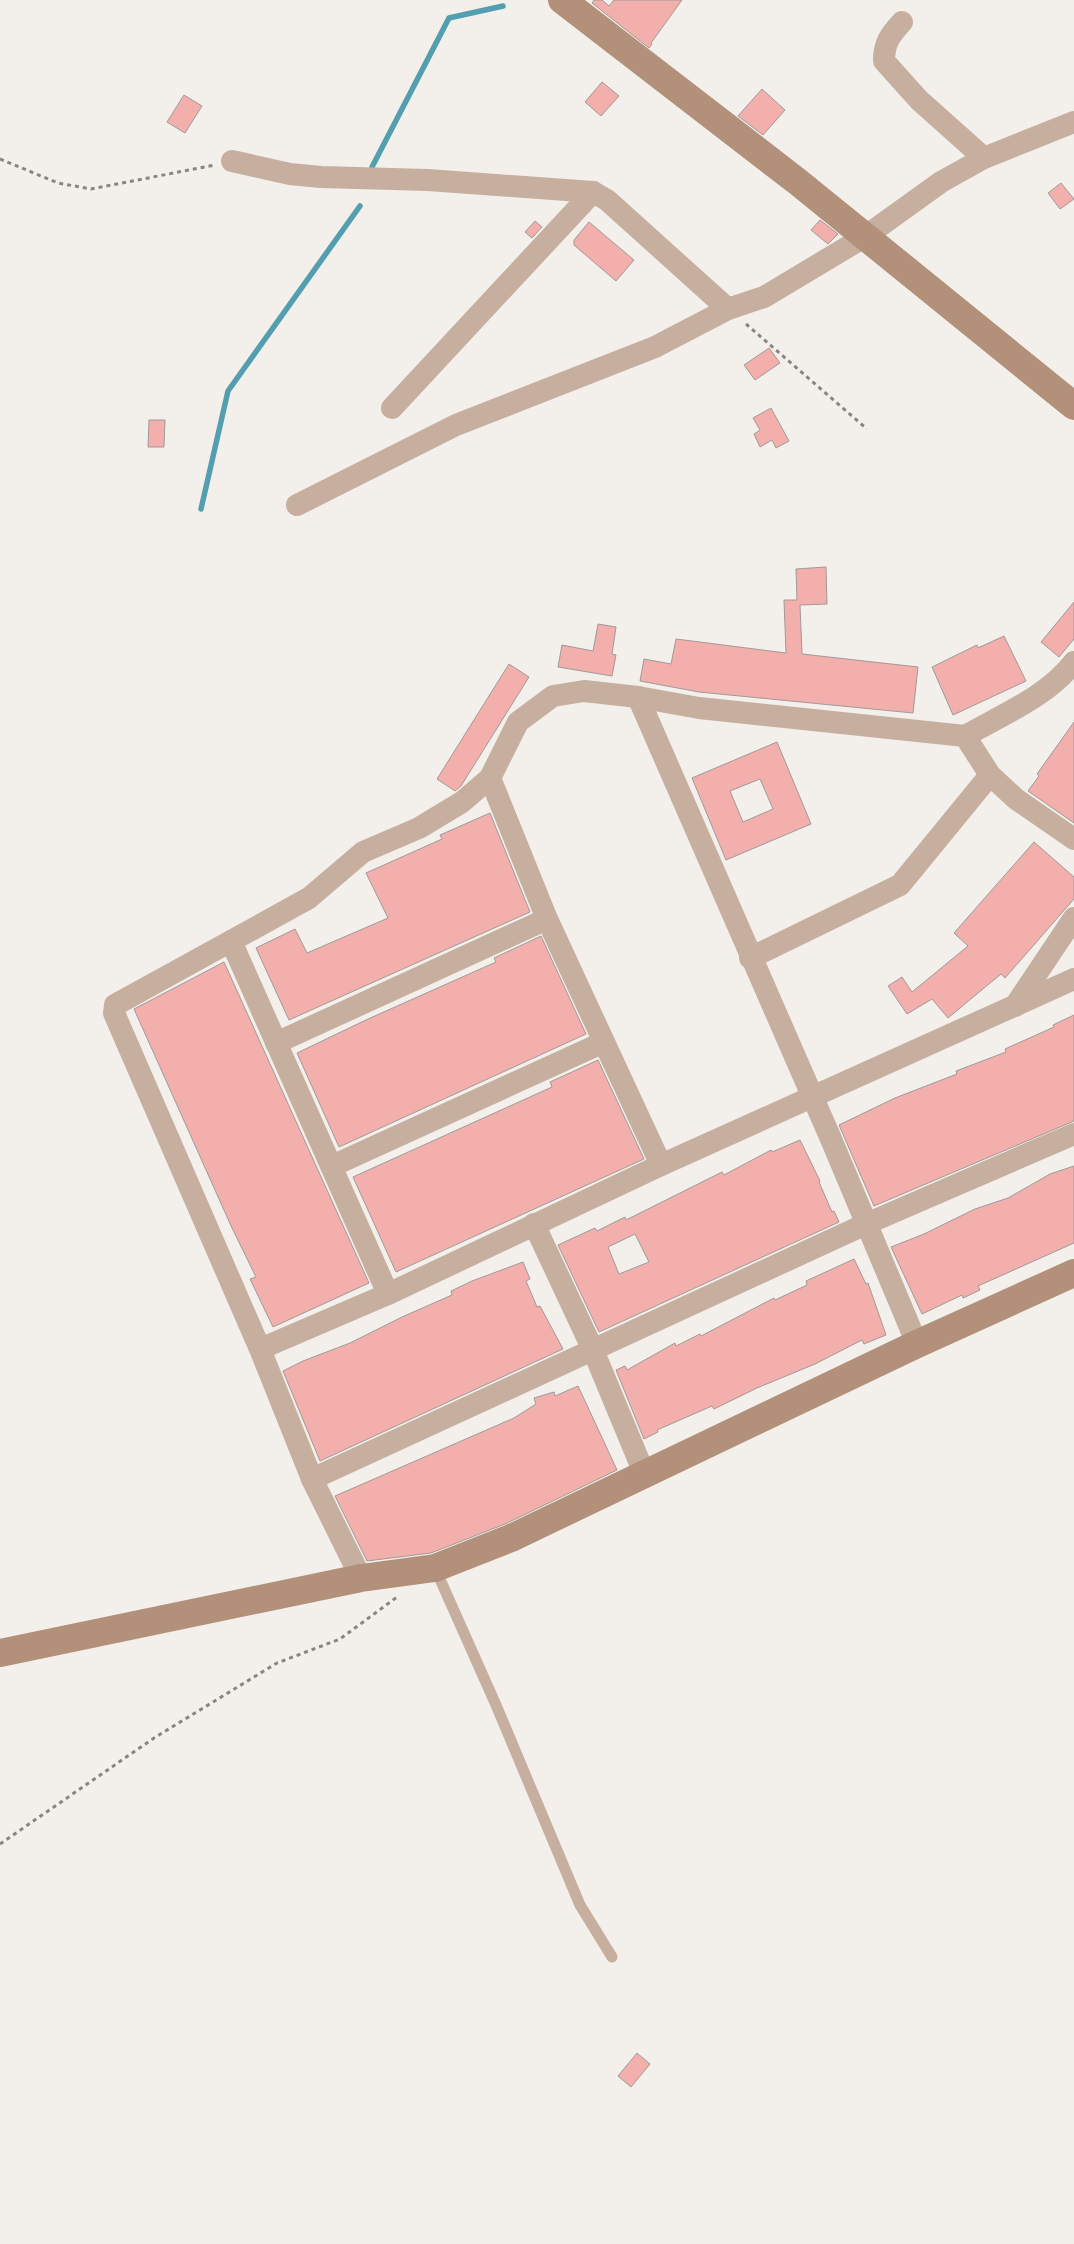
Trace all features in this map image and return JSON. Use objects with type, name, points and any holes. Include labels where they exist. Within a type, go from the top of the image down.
[{"type":"street","points":[[562,0],[866,236],[1074,406]]},
{"type":"street","points":[[902,22],[890,34],[884,48],[884,61],[918,100],[984,158]]},
{"type":"street","points":[[298,505],[456,425],[655,347],[728,309],[764,296],[866,236],[941,182],[984,158],[1074,122]]},
{"type":"street","points":[[232,161],[290,174],[321,177],[437,181],[593,192],[607,200],[728,309]]},
{"type":"street","points":[[392,408],[593,192]]},
{"type":"street","points":[[362,1578],[312,1479],[260,1349],[114,1013],[115,1005],[309,898],[363,852],[419,828],[462,802],[490,778],[518,722],[553,696],[584,690],[699,708],[965,736],[1035,696],[1067,671],[1074,662]]},
{"type":"street","points":[[638,697],[917,1344]]},
{"type":"street","points":[[965,736],[990,775],[1016,799],[1074,839]]},
{"type":"street","points":[[750,958],[900,885],[990,775]]},
{"type":"street","points":[[490,778],[547,919],[661,1165]]},
{"type":"street","points":[[276,1043],[547,919]]},
{"type":"street","points":[[1015,1006],[1071,932]]},
{"type":"street","points":[[231,941],[388,1294]]},
{"type":"street","points":[[260,1349],[388,1294],[661,1165],[1074,979]]},
{"type":"street","points":[[332,1166],[604,1042]]},
{"type":"street","points":[[312,1479],[866,1224],[1074,1134]]},
{"type":"street","points":[[534,1224],[593,1350],[644,1473]]},
{"type":"street","points":[[0,1653],[362,1578],[436,1568],[512,1538],[644,1473],[917,1344],[1074,1273]]},
{"type":"lane","points":[[436,1568],[580,1905],[612,1957]]},
{"type":"path","points":[[0,159],[58,183],[91,189],[232,161]]},
{"type":"path","points":[[728,309],[867,429]]},
{"type":"path","points":[[0,1844],[154,1738],[277,1663],[340,1640],[404,1592]]},
{"type":"building","points":[[594,0],[602,0],[609,6],[614,0],[682,0],[649,48],[592,3]]},
{"type":"building","points":[[602,82],[619,96],[601,116],[585,102]]},
{"type":"building","points":[[762,89],[785,110],[763,135],[738,116]]},
{"type":"building","points":[[184,95],[202,106],[185,133],[167,122]]},
{"type":"building","points":[[1061,183],[1074,199],[1060,209],[1048,193]]},
{"type":"building","points":[[820,220],[838,234],[828,244],[811,230]]},
{"type":"building","points":[[535,221],[542,227],[532,238],[525,232]]},
{"type":"building","points":[[589,222],[634,260],[616,281],[574,245],[574,240]]},
{"type":"building","points":[[769,348],[780,363],[755,380],[744,365]]},
{"type":"building","points":[[771,408],[789,441],[776,448],[772,440],[760,447],[754,434],[760,430],[753,418]]},
{"type":"building","points":[[149,420],[165,420],[164,447],[148,447]]},
{"type":"building","points":[[826,567],[827,604],[800,605],[802,654],[918,667],[913,713],[699,692],[640,681],[644,659],[671,664],[676,639],[786,653],[784,600],[797,600],[796,569]]},
{"type":"building","points":[[1074,602],[1074,639],[1059,657],[1041,642]]},
{"type":"building","points":[[598,624],[616,627],[612,654],[616,655],[612,676],[558,667],[562,645],[593,651]]},
{"type":"building","points":[[1004,636],[1026,681],[953,715],[932,667],[977,645],[978,648]]},
{"type":"building","points":[[509,664],[529,677],[461,786],[455,791],[437,779]]},
{"type":"building","points":[[1074,722],[1074,823],[1028,791],[1039,776],[1037,774]]},
{"type":"building","points":[[777,742],[811,824],[726,860],[692,778]],"holes":[[[760,779],[773,809],[743,822],[730,791]]]},
{"type":"building","points":[[490,813],[530,912],[289,1020],[256,948],[295,929],[307,953],[388,918],[366,873],[442,839],[440,835]]},
{"type":"building","points":[[1034,842],[1074,877],[1074,899],[1005,978],[1001,974],[948,1018],[932,999],[907,1014],[888,986],[902,977],[912,992],[968,946],[954,933]]},
{"type":"building","points":[[541,936],[586,1034],[339,1147],[297,1053],[496,962],[494,958]]},
{"type":"building","points":[[224,962],[369,1283],[273,1327],[250,1279],[256,1277],[232,1228],[134,1009]]},
{"type":"building","points":[[1074,1015],[1074,1121],[874,1206],[839,1125],[895,1098],[957,1074],[956,1071],[1006,1052],[1005,1049],[1054,1027],[1053,1025]]},
{"type":"building","points":[[598,1060],[644,1159],[396,1272],[353,1177],[552,1087],[550,1082]]},
{"type":"building","points":[[800,1140],[820,1181],[832,1212],[834,1211],[839,1222],[599,1332],[558,1245],[595,1228],[597,1231],[625,1217],[626,1220],[722,1172],[724,1175],[771,1150],[772,1152]],"holes":[[[635,1234],[649,1262],[619,1274],[608,1247]]]},
{"type":"building","points":[[1074,1166],[1074,1243],[978,1286],[980,1290],[963,1298],[962,1295],[922,1314],[891,1247],[924,1234],[975,1209],[1008,1198],[1050,1174]]},
{"type":"building","points":[[854,1259],[866,1284],[868,1283],[886,1335],[864,1344],[862,1340],[815,1364],[757,1388],[714,1409],[712,1406],[657,1430],[658,1432],[644,1439],[616,1370],[625,1366],[627,1370],[675,1343],[676,1346],[700,1334],[701,1336],[774,1298],[775,1300],[807,1285],[806,1281]]},
{"type":"building","points":[[523,1262],[530,1279],[526,1281],[537,1307],[540,1306],[563,1349],[320,1461],[283,1371],[303,1361],[350,1343],[452,1295],[451,1291],[472,1281]]},
{"type":"building","points":[[578,1386],[617,1470],[505,1524],[431,1553],[367,1561],[335,1496],[514,1418],[536,1404],[534,1398],[554,1392],[555,1396]]},
{"type":"building","points":[[637,2053],[650,2064],[631,2087],[618,2076]]},
{"type":"waterway","points":[[372,167],[449,18],[503,6]]},
{"type":"waterway","points":[[201,509],[228,391],[360,206]]}]
